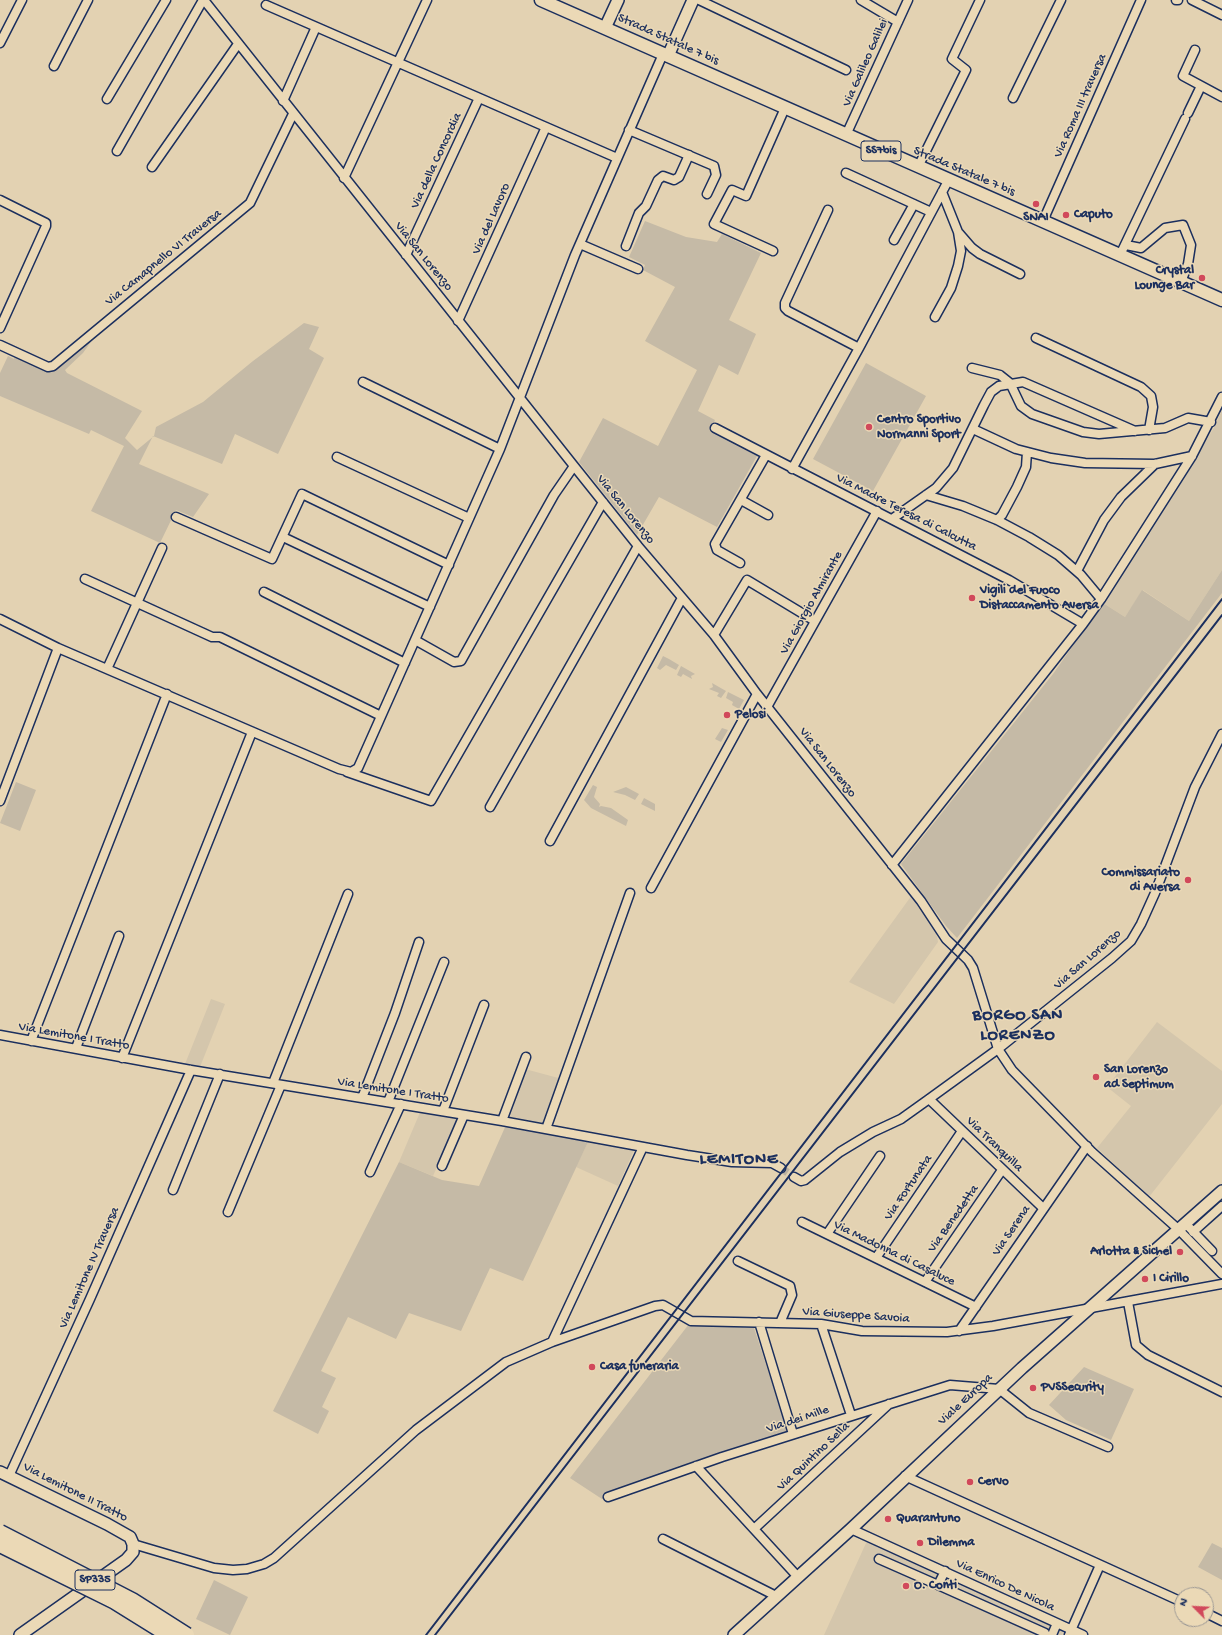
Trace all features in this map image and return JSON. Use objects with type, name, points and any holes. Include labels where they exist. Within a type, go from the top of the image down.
[{"type":"highway","name":"SP335","points":[[0,1532],[132,1600],[187,1635]]},
{"type":"highway","name":"SP335","points":[[0,1545],[115,1602],[168,1635]]},
{"type":"main road","name":"Strada Statale 7 bis","points":[[541,0],[948,181],[1043,221],[1123,250],[1181,282],[1222,300]]},
{"type":"main road","points":[[605,28],[618,0]]},
{"type":"main road","points":[[666,55],[693,0]]},
{"type":"main road","name":"Viale Europa","points":[[734,1635],[851,1529],[905,1476],[1089,1308],[1222,1191]]},
{"type":"main road","name":"Via Lemitone II Tratto","points":[[5,1474],[107,1524],[130,1537],[133,1544]]},
{"type":"main road","points":[[20,1635],[126,1560],[133,1552],[133,1544]]},
{"type":"street","points":[[0,43],[22,0]]},
{"type":"street","points":[[54,66],[88,0]]},
{"type":"street","points":[[107,99],[166,0]]},
{"type":"street","points":[[116,151],[203,0]]},
{"type":"street","name":"Via San Lorenzo","points":[[203,0],[638,546],[714,635],[767,708],[921,901],[946,939],[968,960],[973,968],[998,1049],[1012,1070],[1146,1203],[1181,1226],[1222,1274]]},
{"type":"street","points":[[344,178],[427,0]]},
{"type":"street","points":[[700,0],[846,70]]},
{"type":"street","points":[[861,0],[898,22]]},
{"type":"street","name":"Via Galileo Galilei","points":[[846,135],[908,0]]},
{"type":"street","points":[[918,167],[966,70],[952,59],[980,0]]},
{"type":"street","points":[[1013,98],[1061,0]]},
{"type":"street","name":"Via Roma III traversa","points":[[1043,221],[1141,0]]},
{"type":"street","points":[[1192,0],[1222,15]]},
{"type":"street","points":[[266,5],[616,158]]},
{"type":"street","points":[[283,101],[316,27]]},
{"type":"street","points":[[152,167],[238,44]]},
{"type":"street","points":[[1195,50],[1183,76],[1222,98]]},
{"type":"street","points":[[339,769],[351,772],[358,768],[500,448],[580,244],[616,158],[666,55]]},
{"type":"street","points":[[1123,250],[1201,86]]},
{"type":"street","name":"Via della Concordia","points":[[406,255],[479,98]]},
{"type":"street","points":[[773,251],[714,224],[732,190],[746,196],[785,108]]},
{"type":"street","name":"Via Camapnello VI Traversa","points":[[0,345],[48,367],[53,366],[250,203],[293,114]]},
{"type":"street","name":"Via del Lavoro","points":[[458,321],[546,127]]},
{"type":"street","points":[[629,130],[714,166],[716,175],[707,194]]},
{"type":"street","points":[[626,246],[639,214],[646,206],[658,180],[663,176],[674,180],[679,177],[689,155]]},
{"type":"street","points":[[846,173],[931,212]]},
{"type":"street","points":[[792,469],[859,348],[948,181]]},
{"type":"street","points":[[935,317],[951,288],[961,251],[958,232],[942,192]]},
{"type":"street","points":[[0,200],[46,223],[46,226],[0,328]]},
{"type":"street","points":[[894,240],[914,204]]},
{"type":"street","points":[[828,210],[785,303],[785,308],[788,311],[859,348]]},
{"type":"street","points":[[1123,250],[1141,248],[1165,228],[1183,225],[1191,245],[1188,264],[1181,282]]},
{"type":"street","points":[[958,232],[972,248],[980,254],[1020,274]]},
{"type":"street","points":[[580,244],[638,269]]},
{"type":"street","points":[[1036,338],[1141,387],[1151,396],[1153,407],[1149,430]]},
{"type":"street","points":[[972,368],[1000,374],[1010,383],[1021,406],[1032,414],[1082,432],[1099,434],[1165,428],[1188,418],[1211,422]]},
{"type":"street","points":[[363,382],[500,448]]},
{"type":"street","points":[[892,518],[936,488],[954,468],[992,392],[999,386],[1023,382],[1135,431]]},
{"type":"street","points":[[892,865],[1083,624],[1101,599],[1192,456],[1211,422],[1222,397]]},
{"type":"street","name":"Via Madre Teresa di Calcutta","points":[[715,428],[792,469],[892,518],[1008,580],[1083,624]]},
{"type":"street","points":[[973,429],[1016,449],[1085,463],[1155,464],[1192,456]]},
{"type":"street","points":[[997,520],[1002,516],[1018,487],[1026,467],[1027,452]]},
{"type":"street","points":[[740,563],[717,550],[715,544],[766,455]]},
{"type":"street","points":[[337,457],[469,518]]},
{"type":"street","points":[[1077,571],[1104,520],[1121,497],[1155,464]]},
{"type":"street","points":[[415,640],[454,662],[461,661],[554,495],[574,466]]},
{"type":"street","points":[[176,517],[272,559],[302,494],[448,565]]},
{"type":"street","points":[[926,495],[964,506],[997,520],[1029,537],[1058,555],[1077,571],[1101,599]]},
{"type":"street","points":[[741,500],[768,515]]},
{"type":"street","points":[[0,619],[58,648],[339,769],[431,801],[603,502]]},
{"type":"street","name":"Via Giorgio Almirante","points":[[767,708],[877,511]]},
{"type":"street","points":[[283,537],[430,607]]},
{"type":"street","points":[[490,807],[638,546]]},
{"type":"street","points":[[107,669],[162,548]]},
{"type":"street","points":[[85,579],[212,637],[220,637],[381,716]]},
{"type":"street","points":[[714,635],[747,580],[815,621]]},
{"type":"street","points":[[264,592],[404,663]]},
{"type":"street","points":[[550,841],[682,598]]},
{"type":"street","points":[[0,800],[58,648]]},
{"type":"street","points":[[31,1041],[167,694]]},
{"type":"street","points":[[651,888],[757,694]]},
{"type":"street","points":[[122,1058],[252,732]]},
{"type":"street","name":"Via San Lorenzo","points":[[998,1049],[1112,958],[1131,941],[1141,924],[1155,893],[1195,787],[1222,734]]},
{"type":"street","points":[[546,1129],[630,893]]},
{"type":"street","points":[[228,1212],[348,894]]},
{"type":"street","points":[[76,1048],[119,936]]},
{"type":"street","points":[[362,1098],[395,1013],[419,942]]},
{"type":"street","points":[[388,1102],[444,962]]},
{"type":"street","points":[[442,1111],[484,1005]]},
{"type":"street","name":"Via Lemitone I Tratto","points":[[0,1035],[191,1070],[502,1121],[732,1162],[772,1163],[781,1168]]},
{"type":"street","points":[[794,1177],[797,1180],[805,1180],[840,1152],[873,1132],[901,1119],[998,1049]]},
{"type":"street","points":[[502,1121],[526,1057]]},
{"type":"street","name":"Via Lemitone IV Traversa","points":[[5,1474],[90,1299],[191,1070]]},
{"type":"street","points":[[173,1190],[220,1074]]},
{"type":"street","name":"Via Tranquilla","points":[[929,1099],[1042,1208]]},
{"type":"street","points":[[370,1172],[401,1104]]},
{"type":"street","points":[[442,1166],[464,1115]]},
{"type":"street","name":"Via Fortunata","points":[[876,1258],[962,1131]]},
{"type":"street","name":"Via Serena","points":[[959,1331],[1042,1208],[1087,1146]]},
{"type":"street","points":[[133,1544],[214,1568],[233,1570],[247,1569],[264,1564],[274,1558],[416,1430],[506,1362],[552,1342],[643,1147]]},
{"type":"street","points":[[827,1234],[880,1156]]},
{"type":"street","name":"Via Benedetta","points":[[925,1282],[1002,1170]]},
{"type":"street","points":[[1193,1232],[1222,1206]]},
{"type":"street","name":"Via Madonna di Casaluce","points":[[802,1222],[976,1307]]},
{"type":"street","points":[[1181,1226],[1193,1232],[1212,1251]]},
{"type":"street","points":[[738,1261],[790,1286],[792,1294],[780,1323]]},
{"type":"street","name":"Via Giuseppe Savoia","points":[[552,1342],[655,1306],[663,1305],[691,1322],[821,1324],[862,1331],[898,1333],[959,1331],[1222,1284]]},
{"type":"street","points":[[1128,1302],[1136,1346],[1148,1355],[1222,1392]]},
{"type":"street","points":[[759,1322],[793,1434]]},
{"type":"street","points":[[821,1324],[851,1415]]},
{"type":"street","name":"Via dei Mille","points":[[608,1497],[696,1466],[851,1415],[950,1385],[999,1390]]},
{"type":"street","points":[[999,1390],[1029,1412],[1108,1447]]},
{"type":"street","name":"Via Quintino Sella","points":[[754,1529],[891,1402]]},
{"type":"street","points":[[696,1466],[798,1577]]},
{"type":"street","points":[[905,1476],[1174,1598]]},
{"type":"street","name":"Via Enrico De Nicola","points":[[851,1529],[1057,1623],[1070,1632],[1083,1635]]},
{"type":"street","points":[[663,1539],[776,1596]]},
{"type":"street","points":[[879,1559],[1048,1635],[1057,1623]]},
{"type":"street","points":[[1070,1632],[1100,1565]]},
{"type":"street","points":[[938,1585],[945,1571]]},
{"type":"shaded area","points":[[645,221],[686,237],[717,242],[722,234],[761,253],[729,320],[756,334],[738,375],[719,365],[698,411],[715,420],[710,432],[757,456],[717,527],[659,497],[637,535],[579,462],[603,418],[658,446],[697,370],[645,341],[675,287],[643,270],[645,265],[629,257]]},
{"type":"shaded area","points":[[304,323],[319,327],[309,349],[324,358],[278,454],[235,434],[222,464],[154,436],[156,427],[203,402],[253,361]]},
{"type":"shaded area","points":[[93,339],[83,353],[65,370],[67,373],[142,411],[125,438],[137,450],[152,437],[139,464],[209,494],[193,517],[176,510],[160,543],[91,511],[124,446],[91,430],[89,434],[0,396],[0,373],[8,356],[14,359],[18,349],[57,368]]},
{"type":"shaded area","name":"Centro Sportivo Normanni Sport","points":[[866,363],[926,396],[873,491],[813,459]]},
{"type":"shaded area","points":[[1222,410],[1222,570],[1189,621],[1143,590],[1125,617],[1103,603],[1214,428]]},
{"type":"shaded area","points":[[1222,570],[1222,593],[957,938],[946,926],[901,864],[1053,674],[1103,603],[1125,617],[1142,590],[1189,621]]},
{"type":"shaded area","points":[[663,656],[679,665],[676,670],[666,665],[660,670],[657,668]]},
{"type":"shaded area","points":[[681,666],[695,674],[691,676],[692,679],[683,674],[681,677],[677,675]]},
{"type":"shaded area","points":[[712,683],[726,691],[721,698],[717,696],[719,693],[709,689],[713,687]]},
{"type":"shaded area","points":[[728,692],[744,700],[739,709],[732,705],[733,702],[726,698]]},
{"type":"shaded area","points":[[722,728],[728,730],[721,742],[715,739]]},
{"type":"shaded area","points":[[16,782],[36,790],[20,831],[0,823]]},
{"type":"shaded area","points":[[593,785],[597,787],[594,797],[600,804],[599,807],[611,808],[628,820],[626,826],[591,808],[584,800]]},
{"type":"shaded area","points":[[626,787],[639,794],[635,800],[625,795],[613,792]]},
{"type":"shaded area","points":[[644,798],[655,804],[655,811],[641,804]]},
{"type":"shaded area","points":[[912,895],[936,931],[938,942],[894,1004],[849,982]]},
{"type":"shaded area","points":[[211,999],[225,1004],[200,1067],[185,1064]]},
{"type":"shaded area","points":[[1157,1022],[1222,1071],[1222,1104],[1149,1197],[1097,1148],[1131,1106],[1107,1087]]},
{"type":"shaded area","points":[[525,1069],[562,1079],[546,1124],[510,1117]]},
{"type":"shaded area","points":[[421,1110],[459,1116],[433,1176],[399,1162]]},
{"type":"shaded area","points":[[506,1125],[589,1140],[523,1281],[490,1268],[461,1331],[409,1313],[396,1339],[348,1317],[321,1371],[336,1378],[322,1407],[329,1411],[318,1434],[273,1411],[399,1162],[442,1180],[479,1186]]},
{"type":"shaded area","points":[[589,1140],[635,1148],[618,1186],[576,1167]]},
{"type":"shaded area","points":[[689,1324],[754,1328],[788,1431],[786,1433],[661,1476],[602,1499],[570,1478]]},
{"type":"shaded area","points":[[1084,1367],[1134,1389],[1111,1440],[1066,1420],[1049,1405]]},
{"type":"shaded area","name":"O. Conti","points":[[867,1541],[1063,1631],[1062,1635],[824,1635]]},
{"type":"shaded area","points":[[1212,1543],[1222,1548],[1222,1580],[1198,1567]]},
{"type":"shaded area","points":[[214,1580],[248,1597],[230,1635],[196,1619]]},
{"type":"tunnel","points":[[781,1168],[794,1177]]},
{"type":"railway","points":[[426,1635],[1222,599]]},
{"type":"railway","points":[[435,1635],[1222,615]]},
{"type":"place","name":"SNAI","points":[[1036,204]]},
{"type":"place","name":"Caputo","points":[[1066,215]]},
{"type":"place","name":"Crystal Lounge Bar","points":[[1202,278]]},
{"type":"place","name":"Centro Sportivo Normanni Sport","points":[[869,427]]},
{"type":"place","name":"Vigili del Fuoco Distaccamento Aversa","points":[[972,598]]},
{"type":"place","name":"Pelosi","points":[[727,715]]},
{"type":"place","name":"Commissariato di Aversa","points":[[1188,880]]},
{"type":"place","name":"San Lorenzo ad Septimum","points":[[1096,1077]]},
{"type":"place","name":"Arlotta & Sichel","points":[[1180,1252]]},
{"type":"place","name":"I Cirillo","points":[[1145,1279]]},
{"type":"place","name":"Casa funeraria","points":[[592,1367]]},
{"type":"place","name":"PVSSecurity","points":[[1033,1388]]},
{"type":"place","name":"Cervo","points":[[970,1482]]},
{"type":"place","name":"Quarantuno","points":[[888,1519]]},
{"type":"place","name":"Dilemma","points":[[920,1543]]},
{"type":"place","name":"O. Conti","points":[[906,1586]]},
{"type":"district","name":"BORGO SAN LORENZO","points":[[1018,1026]]},
{"type":"district","name":"LEMITONE","points":[[739,1160]]}]
